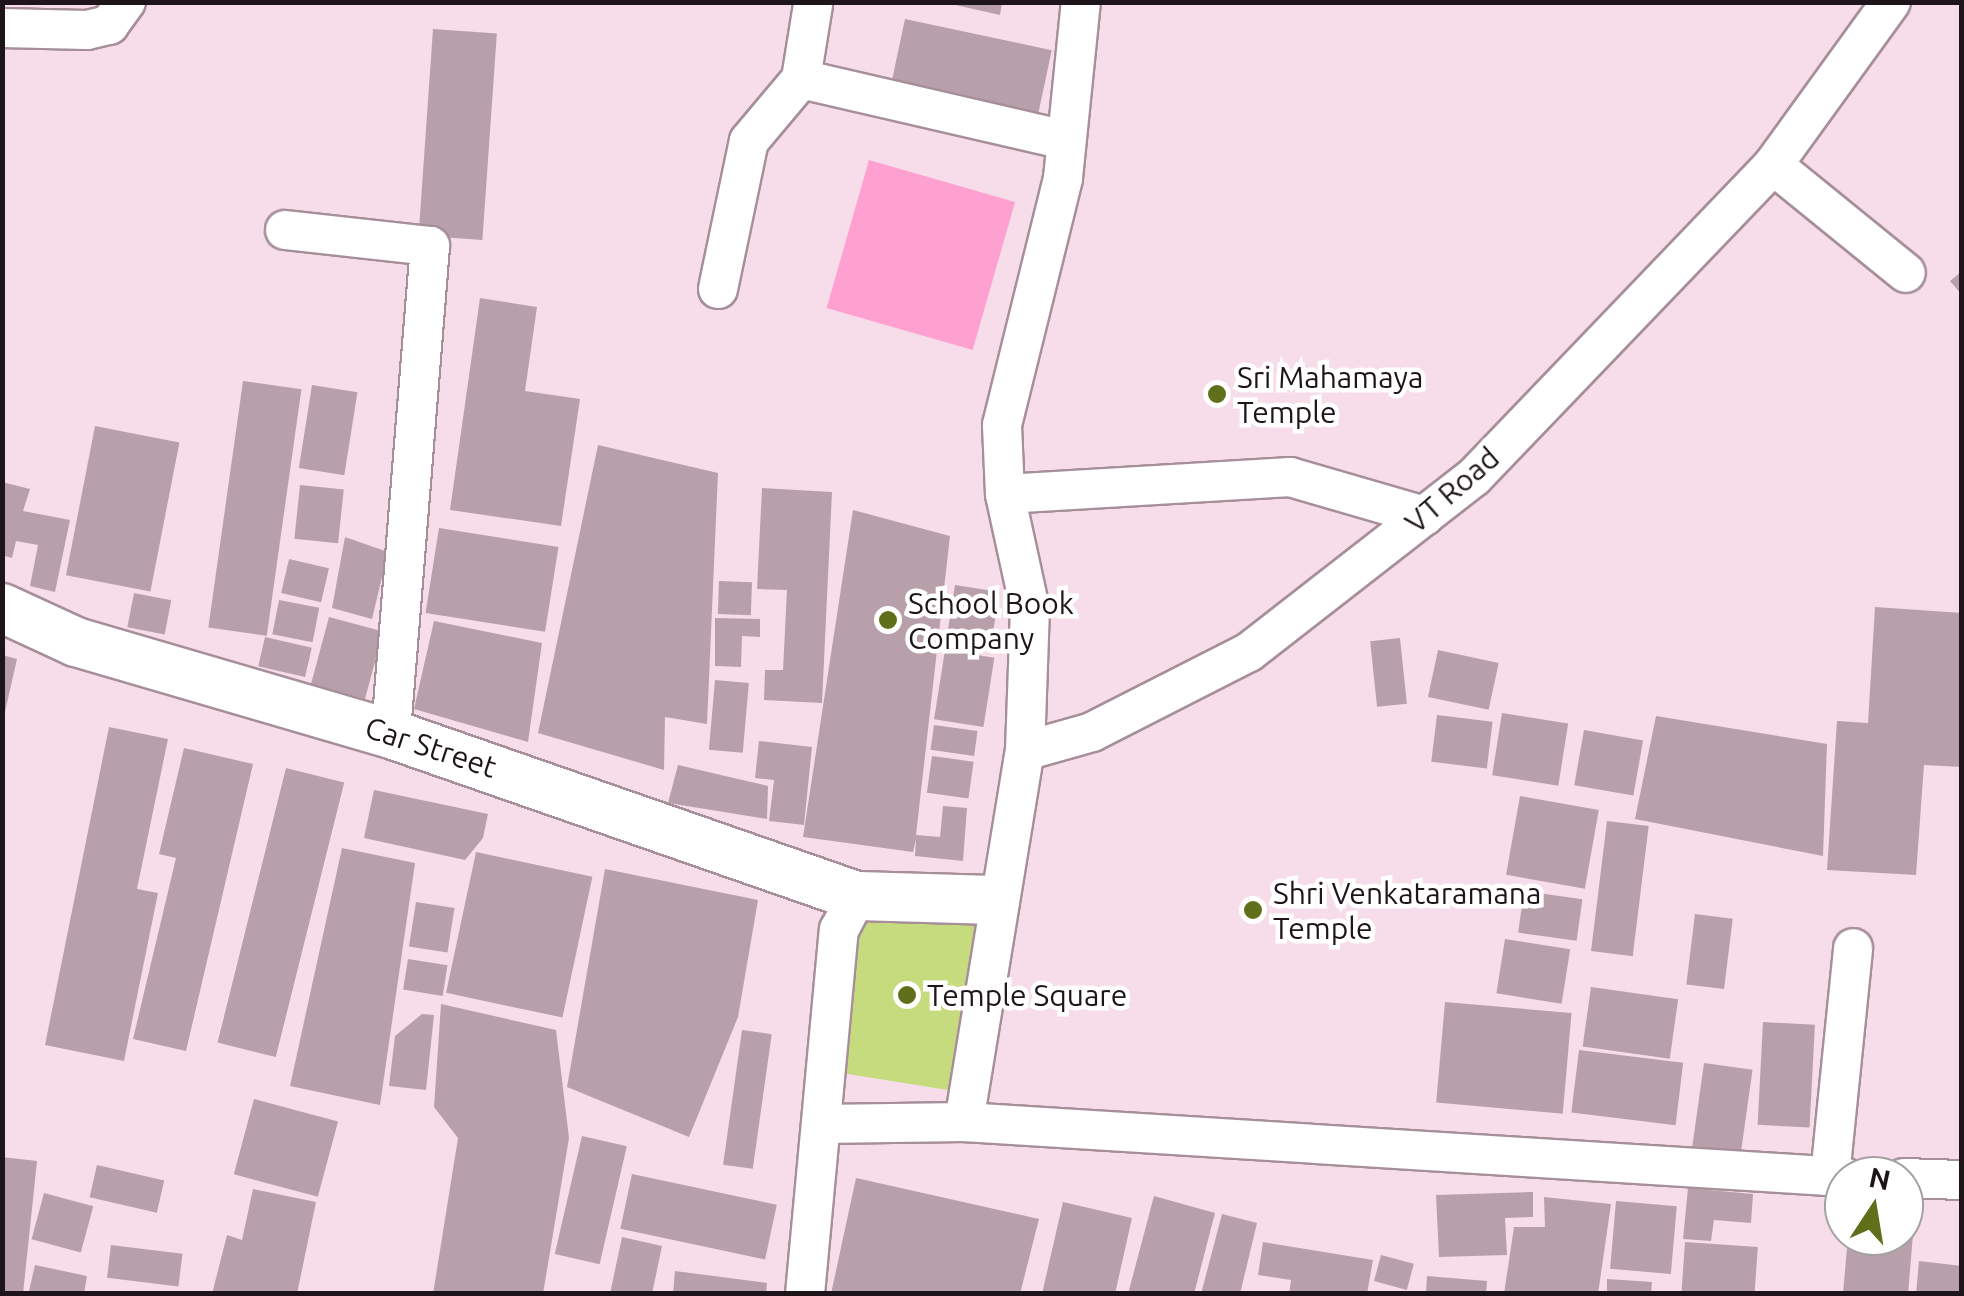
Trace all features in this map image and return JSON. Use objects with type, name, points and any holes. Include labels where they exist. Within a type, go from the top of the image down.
[{"type":"main road","name":"Car Street","points":[[2,608],[76,642],[391,734],[857,896],[995,900]]},
{"type":"street","points":[[2,28],[88,30],[109,24],[126,2]]},
{"type":"street","points":[[964,1122],[995,900],[1025,752],[1030,609],[1004,494],[1002,425],[1066,140],[1081,2]]},
{"type":"street","name":"VT Road","points":[[1025,752],[1092,732],[1249,652],[1474,478],[1772,165],[1891,2]]},
{"type":"street","points":[[718,289],[749,142],[800,79],[813,4]]},
{"type":"street","points":[[800,79],[1066,140]]},
{"type":"street","points":[[1772,165],[1906,273]]},
{"type":"street","points":[[286,230],[430,246],[391,734]]},
{"type":"street","points":[[1004,494],[1290,477],[1424,516]]},
{"type":"street","points":[[805,1294],[839,930],[857,896]]},
{"type":"street","points":[[1838,1156],[1853,948]]},
{"type":"street","points":[[820,1124],[964,1122],[1824,1175]]},
{"type":"street","points":[[1924,1179],[1962,1180]]},
{"type":"green space","name":"Temple Square","points":[[861,900],[979,919],[951,1090],[834,1072]]},
{"type":"shaded area","points":[[869,160],[1015,202],[973,350],[827,308]]},
{"type":"building","points":[[942,2],[1002,2],[1000,15]]},
{"type":"building","points":[[905,19],[1052,50],[1037,120],[890,88]]},
{"type":"building","points":[[433,29],[497,33],[482,240],[419,235]]},
{"type":"building","points":[[1962,271],[1962,295],[1950,281]]},
{"type":"building","points":[[480,298],[537,307],[525,391],[580,399],[561,526],[450,510]]},
{"type":"building","points":[[243,381],[301,389],[267,636],[208,628]]},
{"type":"building","points":[[312,385],[357,392],[344,475],[299,468]]},
{"type":"building","points":[[95,426],[179,442],[150,592],[66,575]]},
{"type":"building","points":[[598,445],[718,473],[707,724],[665,717],[664,770],[538,733]]},
{"type":"building","points":[[2,482],[30,489],[23,511],[70,520],[55,592],[30,586],[38,545],[16,541],[12,558],[2,555]]},
{"type":"building","points":[[300,485],[344,490],[338,543],[294,539]]},
{"type":"building","points":[[762,488],[832,492],[822,703],[764,700],[765,670],[783,670],[787,590],[757,589]]},
{"type":"building","name":"School Book Company","points":[[853,510],[950,536],[916,835],[940,837],[943,806],[967,808],[963,861],[915,856],[916,839],[913,852],[803,837]]},
{"type":"building","points":[[439,528],[559,547],[545,632],[426,613]]},
{"type":"building","points":[[345,537],[388,552],[372,619],[332,608]]},
{"type":"building","points":[[289,559],[329,568],[321,602],[281,593]]},
{"type":"building","points":[[719,581],[752,582],[751,615],[718,614]]},
{"type":"building","points":[[955,585],[999,592],[990,651],[946,644]]},
{"type":"building","points":[[134,593],[171,600],[165,635],[127,627]]},
{"type":"building","points":[[279,600],[319,608],[313,642],[272,634]]},
{"type":"building","points":[[1875,607],[1962,613],[1962,767],[1924,765],[1916,875],[1827,870],[1837,721],[1868,723]]},
{"type":"building","points":[[329,617],[383,631],[365,699],[311,685]]},
{"type":"building","points":[[715,618],[760,619],[760,637],[742,636],[741,667],[715,666]]},
{"type":"building","points":[[434,621],[542,643],[528,742],[414,709]]},
{"type":"building","points":[[265,637],[312,648],[305,677],[258,666]]},
{"type":"building","points":[[1400,638],[1407,704],[1377,707],[1370,641]]},
{"type":"building","points":[[945,650],[994,658],[983,727],[934,719]]},
{"type":"building","points":[[1438,650],[1499,663],[1489,710],[1428,697]]},
{"type":"building","points":[[2,655],[17,659],[4,716],[2,716]]},
{"type":"building","points":[[715,680],[749,683],[743,753],[709,750]]},
{"type":"building","points":[[1502,713],[1568,723],[1558,786],[1492,775]]},
{"type":"building","points":[[1437,715],[1493,722],[1487,768],[1431,762]]},
{"type":"building","points":[[1656,716],[1827,744],[1823,856],[1635,819]]},
{"type":"building","points":[[934,725],[978,731],[974,756],[931,750]]},
{"type":"building","points":[[109,727],[168,739],[137,889],[158,893],[124,1061],[45,1045]]},
{"type":"building","points":[[1584,730],[1643,740],[1633,796],[1574,785]]},
{"type":"building","points":[[759,741],[812,747],[804,825],[769,821],[774,780],[755,778]]},
{"type":"building","points":[[184,748],[253,764],[186,1051],[133,1039],[176,858],[159,854]]},
{"type":"building","points":[[932,756],[974,762],[968,798],[927,793]]},
{"type":"building","points":[[678,765],[768,786],[767,819],[668,803]]},
{"type":"building","points":[[286,768],[344,783],[276,1057],[218,1043]]},
{"type":"building","points":[[374,790],[488,814],[483,838],[465,860],[364,838]]},
{"type":"building","points":[[1520,796],[1599,810],[1585,889],[1506,875]]},
{"type":"building","points":[[1607,821],[1649,826],[1633,956],[1591,951]]},
{"type":"building","points":[[342,848],[415,863],[380,1105],[290,1086]]},
{"type":"building","points":[[476,852],[592,877],[562,1018],[446,993]]},
{"type":"building","points":[[605,869],[758,900],[738,1017],[689,1137],[567,1087]]},
{"type":"building","points":[[1524,891],[1582,899],[1577,941],[1518,933]]},
{"type":"building","points":[[416,902],[455,908],[447,953],[409,946]]},
{"type":"building","points":[[1695,914],[1733,919],[1724,989],[1686,984]]},
{"type":"building","points":[[1505,939],[1570,949],[1562,1004],[1496,993]]},
{"type":"building","points":[[408,959],[448,965],[443,996],[403,990]]},
{"type":"building","points":[[1591,987],[1678,999],[1670,1059],[1583,1046]]},
{"type":"building","points":[[1445,1002],[1572,1013],[1563,1114],[1436,1103]]},
{"type":"building","points":[[441,1004],[556,1030],[569,1138],[543,1294],[433,1294],[458,1138],[434,1107]]},
{"type":"building","points":[[422,1014],[434,1015],[426,1090],[389,1086],[395,1036]]},
{"type":"building","points":[[1763,1022],[1815,1025],[1810,1128],[1758,1125]]},
{"type":"building","points":[[742,1030],[772,1034],[753,1169],[723,1165]]},
{"type":"building","points":[[1579,1050],[1683,1063],[1676,1125],[1571,1113]]},
{"type":"building","points":[[1704,1063],[1753,1070],[1741,1154],[1692,1147]]},
{"type":"building","points":[[254,1099],[338,1122],[318,1197],[234,1174]]},
{"type":"building","points":[[582,1136],[627,1146],[600,1264],[555,1254]]},
{"type":"building","points":[[2,1157],[37,1161],[23,1294],[2,1294]]},
{"type":"building","points":[[97,1165],[164,1181],[157,1213],[90,1197]]},
{"type":"building","points":[[632,1174],[777,1205],[765,1260],[620,1229]]},
{"type":"building","points":[[856,1178],[1039,1219],[1020,1294],[831,1294]]},
{"type":"building","points":[[1688,1188],[1753,1194],[1751,1223],[1714,1220],[1711,1241],[1683,1239]]},
{"type":"building","points":[[253,1189],[316,1202],[297,1294],[212,1294],[227,1235],[242,1240]]},
{"type":"building","points":[[1533,1192],[1533,1217],[1505,1218],[1507,1255],[1439,1257],[1436,1195]]},
{"type":"building","points":[[44,1193],[93,1206],[81,1253],[32,1239]]},
{"type":"building","points":[[1154,1196],[1215,1213],[1194,1294],[1128,1294]]},
{"type":"building","points":[[1544,1197],[1611,1204],[1598,1294],[1504,1294],[1514,1227],[1545,1227]]},
{"type":"building","points":[[1616,1201],[1677,1206],[1671,1274],[1610,1269]]},
{"type":"building","points":[[1063,1202],[1132,1218],[1115,1294],[1042,1294]]},
{"type":"building","points":[[1222,1214],[1257,1223],[1240,1294],[1201,1294]]},
{"type":"building","points":[[622,1237],[662,1246],[652,1294],[610,1294]]},
{"type":"building","points":[[1263,1242],[1373,1260],[1367,1294],[1289,1294],[1291,1280],[1258,1275]]},
{"type":"building","points":[[1685,1242],[1758,1247],[1755,1294],[1681,1294]]},
{"type":"building","points":[[111,1245],[182,1254],[178,1287],[107,1278]]},
{"type":"building","points":[[1381,1255],[1414,1264],[1407,1290],[1374,1281]]},
{"type":"building","points":[[1846,1256],[1911,1256],[1908,1294],[1843,1294]]},
{"type":"building","points":[[1919,1261],[1962,1266],[1962,1294],[1916,1294]]},
{"type":"building","points":[[35,1265],[87,1276],[84,1294],[29,1291]]},
{"type":"building","points":[[675,1271],[767,1283],[766,1294],[673,1294]]},
{"type":"building","points":[[1427,1276],[1487,1281],[1486,1294],[1426,1294]]},
{"type":"building","points":[[1607,1279],[1652,1282],[1651,1294],[1607,1294]]},
{"type":"place","name":"Sri Mahamaya Temple","points":[[1217,394]]},
{"type":"place","name":"School Book Company","points":[[888,620]]},
{"type":"place","name":"Shri Venkataramana Temple","points":[[1253,910]]},
{"type":"place","name":"Temple Square","points":[[907,995]]}]
